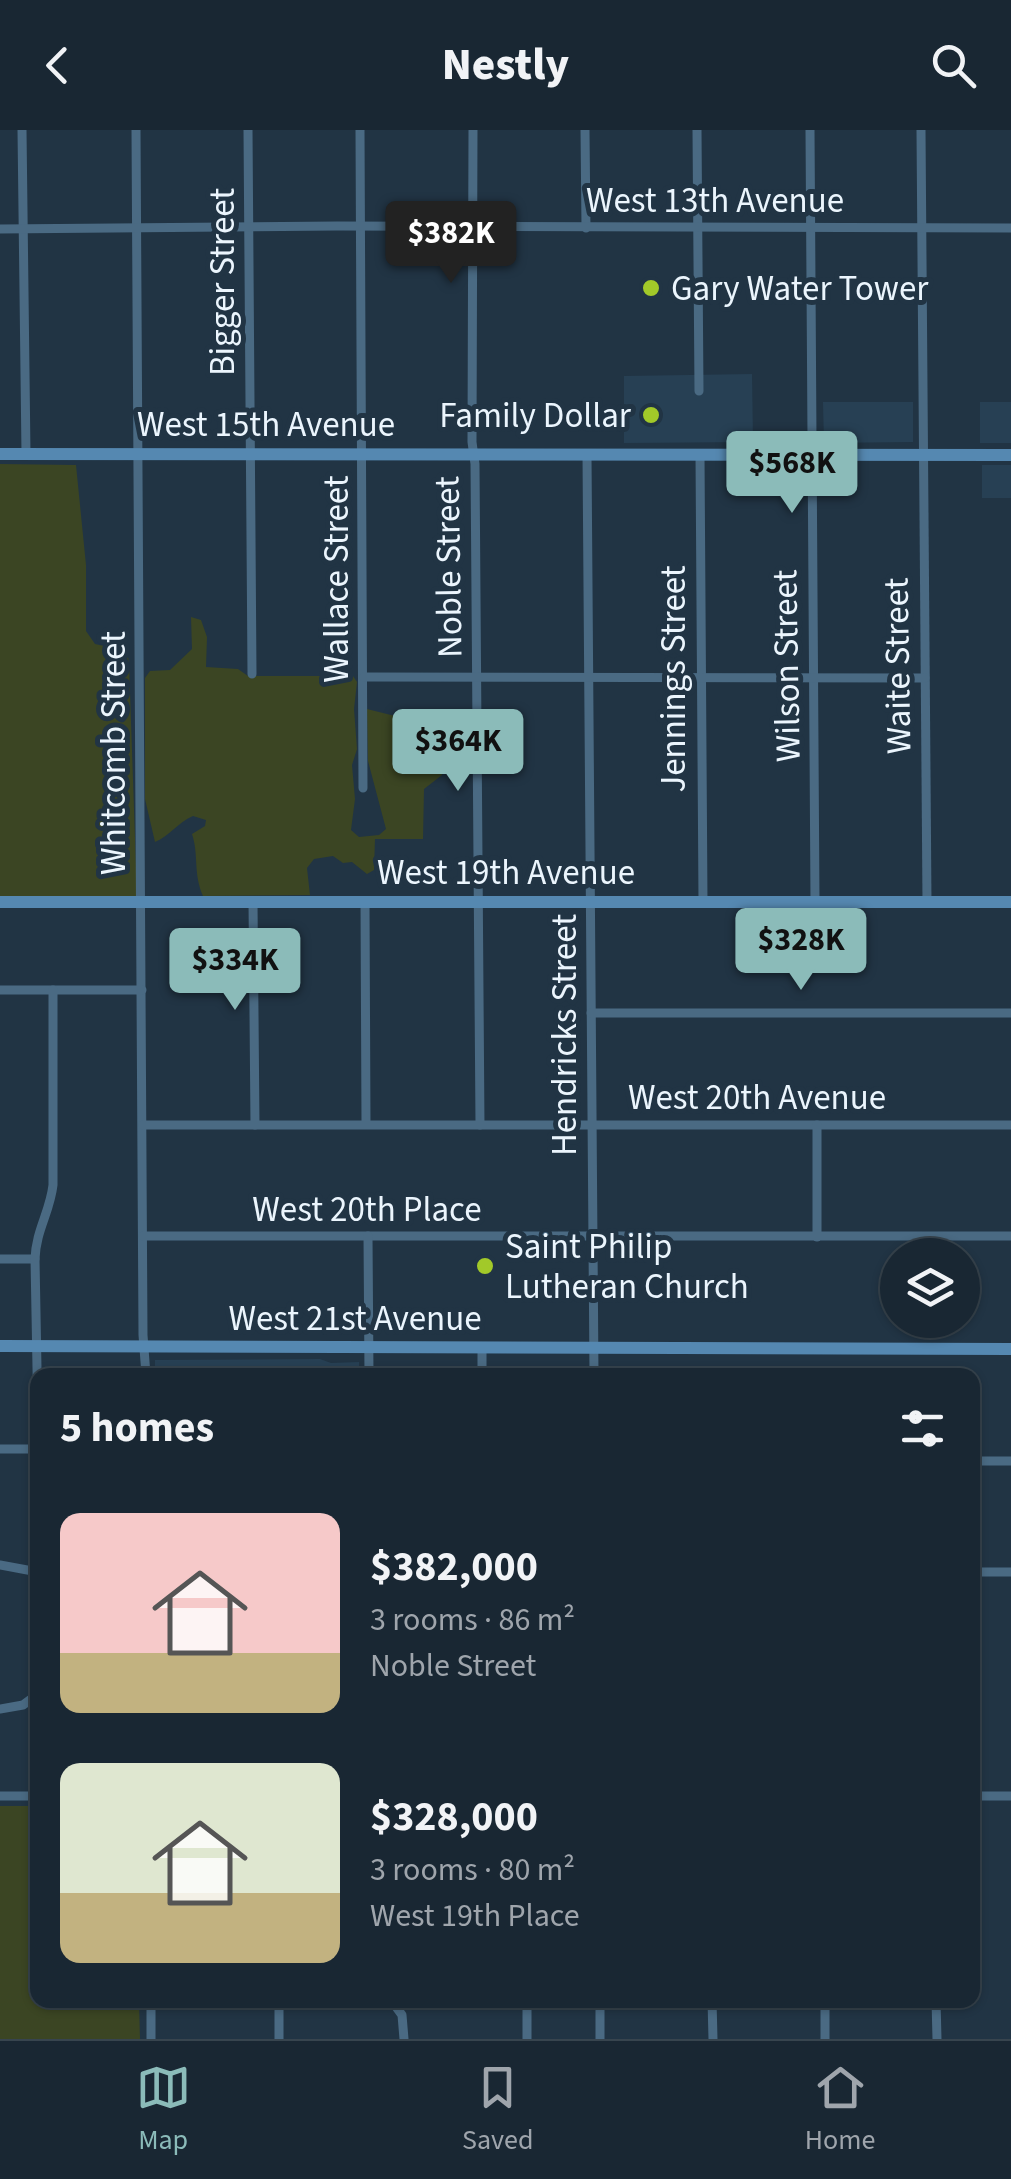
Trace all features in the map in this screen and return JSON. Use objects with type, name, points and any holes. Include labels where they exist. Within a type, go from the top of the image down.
[{"type":"street","points":[[22,130],[26,454]]},
{"type":"street","name":"Whitcomb Street","points":[[136,130],[146,1368]]},
{"type":"street","name":"Bigger Street","points":[[248,130],[252,674]]},
{"type":"street","name":"Wallace Street","points":[[360,130],[364,788]]},
{"type":"street","name":"Noble Street","points":[[473,130],[480,1124]]},
{"type":"street","points":[[585,130],[586,228]]},
{"type":"street","points":[[698,130],[699,391]]},
{"type":"street","name":"Wilson Street","points":[[810,130],[815,902]]},
{"type":"street","name":"Waite Street","points":[[922,130],[927,902]]},
{"type":"street","name":"West 13th Avenue","points":[[0,229],[1011,228]]},
{"type":"street","name":"West 15th Avenue","points":[[0,454],[1011,456]]},
{"type":"street","name":"Hendricks Street","points":[[587,455],[594,1368]]},
{"type":"street","name":"Jennings Street","points":[[700,455],[702,902]]},
{"type":"street","points":[[364,677],[925,678]]},
{"type":"street","name":"West 19th Avenue","points":[[0,902],[1011,902]]},
{"type":"street","points":[[254,902],[255,1125]]},
{"type":"street","points":[[365,902],[366,1124]]},
{"type":"street","points":[[0,990],[142,990]]},
{"type":"street","points":[[36,1368],[34,1259],[37,1233],[52,1186],[53,990]]},
{"type":"street","points":[[591,1013],[1011,1012]]},
{"type":"street","name":"West 20th Avenue","points":[[143,1124],[1011,1125]]},
{"type":"street","points":[[817,1125],[817,1237]]},
{"type":"street","name":"West 20th Place","points":[[143,1236],[1011,1236]]},
{"type":"street","points":[[368,1236],[369,1368]]},
{"type":"street","points":[[0,1259],[34,1259]]},
{"type":"street","name":"West 21st Avenue","points":[[0,1346],[1011,1348]]},
{"type":"street","points":[[482,1348],[482,1368]]},
{"type":"street","points":[[0,1450],[30,1450]]},
{"type":"street","points":[[980,1460],[1011,1460]]},
{"type":"street","points":[[0,1565],[30,1571]]},
{"type":"street","points":[[980,1572],[1011,1572]]},
{"type":"street","points":[[0,1709],[18,1707],[30,1699]]},
{"type":"street","points":[[0,1796],[30,1796]]},
{"type":"street","points":[[980,1796],[1011,1796]]},
{"type":"street","points":[[150,2008],[151,2039]]},
{"type":"street","points":[[279,2008],[280,2039]]},
{"type":"street","points":[[397,2008],[403,2020],[404,2039]]},
{"type":"street","points":[[527,2008],[527,2039]]},
{"type":"street","points":[[600,2008],[600,2039]]},
{"type":"street","points":[[712,2008],[713,2039]]},
{"type":"street","points":[[825,2008],[825,2039]]},
{"type":"street","points":[[936,2008],[937,2039]]},
{"type":"shaded area","points":[[752,374],[753,442],[624,443],[624,376]]},
{"type":"shaded area","points":[[823,402],[913,402],[913,442],[824,443]]},
{"type":"shaded area","points":[[980,402],[1011,402],[1011,443],[980,443]]},
{"type":"shaded area","points":[[982,465],[1011,465],[1011,498],[982,498]]},
{"type":"shaded area","points":[[320,1359],[331,1363],[359,1362],[359,1368],[155,1368],[155,1360]]},
{"type":"green space","points":[[0,464],[76,465],[86,565],[86,631],[95,644],[127,651],[129,663],[137,896],[0,897]]},
{"type":"green space","points":[[191,617],[201,620],[207,637],[206,667],[238,669],[248,676],[353,676],[357,682],[357,749],[352,765],[355,799],[351,830],[359,837],[379,835],[386,829],[368,761],[367,709],[407,719],[411,714],[421,713],[419,744],[427,765],[427,754],[433,751],[443,767],[442,775],[424,789],[423,839],[375,839],[374,870],[367,874],[352,862],[343,863],[333,856],[314,859],[307,868],[310,895],[203,896],[192,834],[205,826],[206,820],[193,816],[155,842],[145,799],[145,678],[150,671],[170,670],[192,649]]},
{"type":"green space","points":[[0,1806],[30,1806],[30,2008],[139,2008],[140,2039],[0,2039]]},
{"type":"place","name":"Gary Water Tower","points":[[651,288]]},
{"type":"place","name":"Family Dollar","points":[[651,415]]},
{"type":"place","name":"Saint Philip Lutheran Church","points":[[485,1266]]}]
